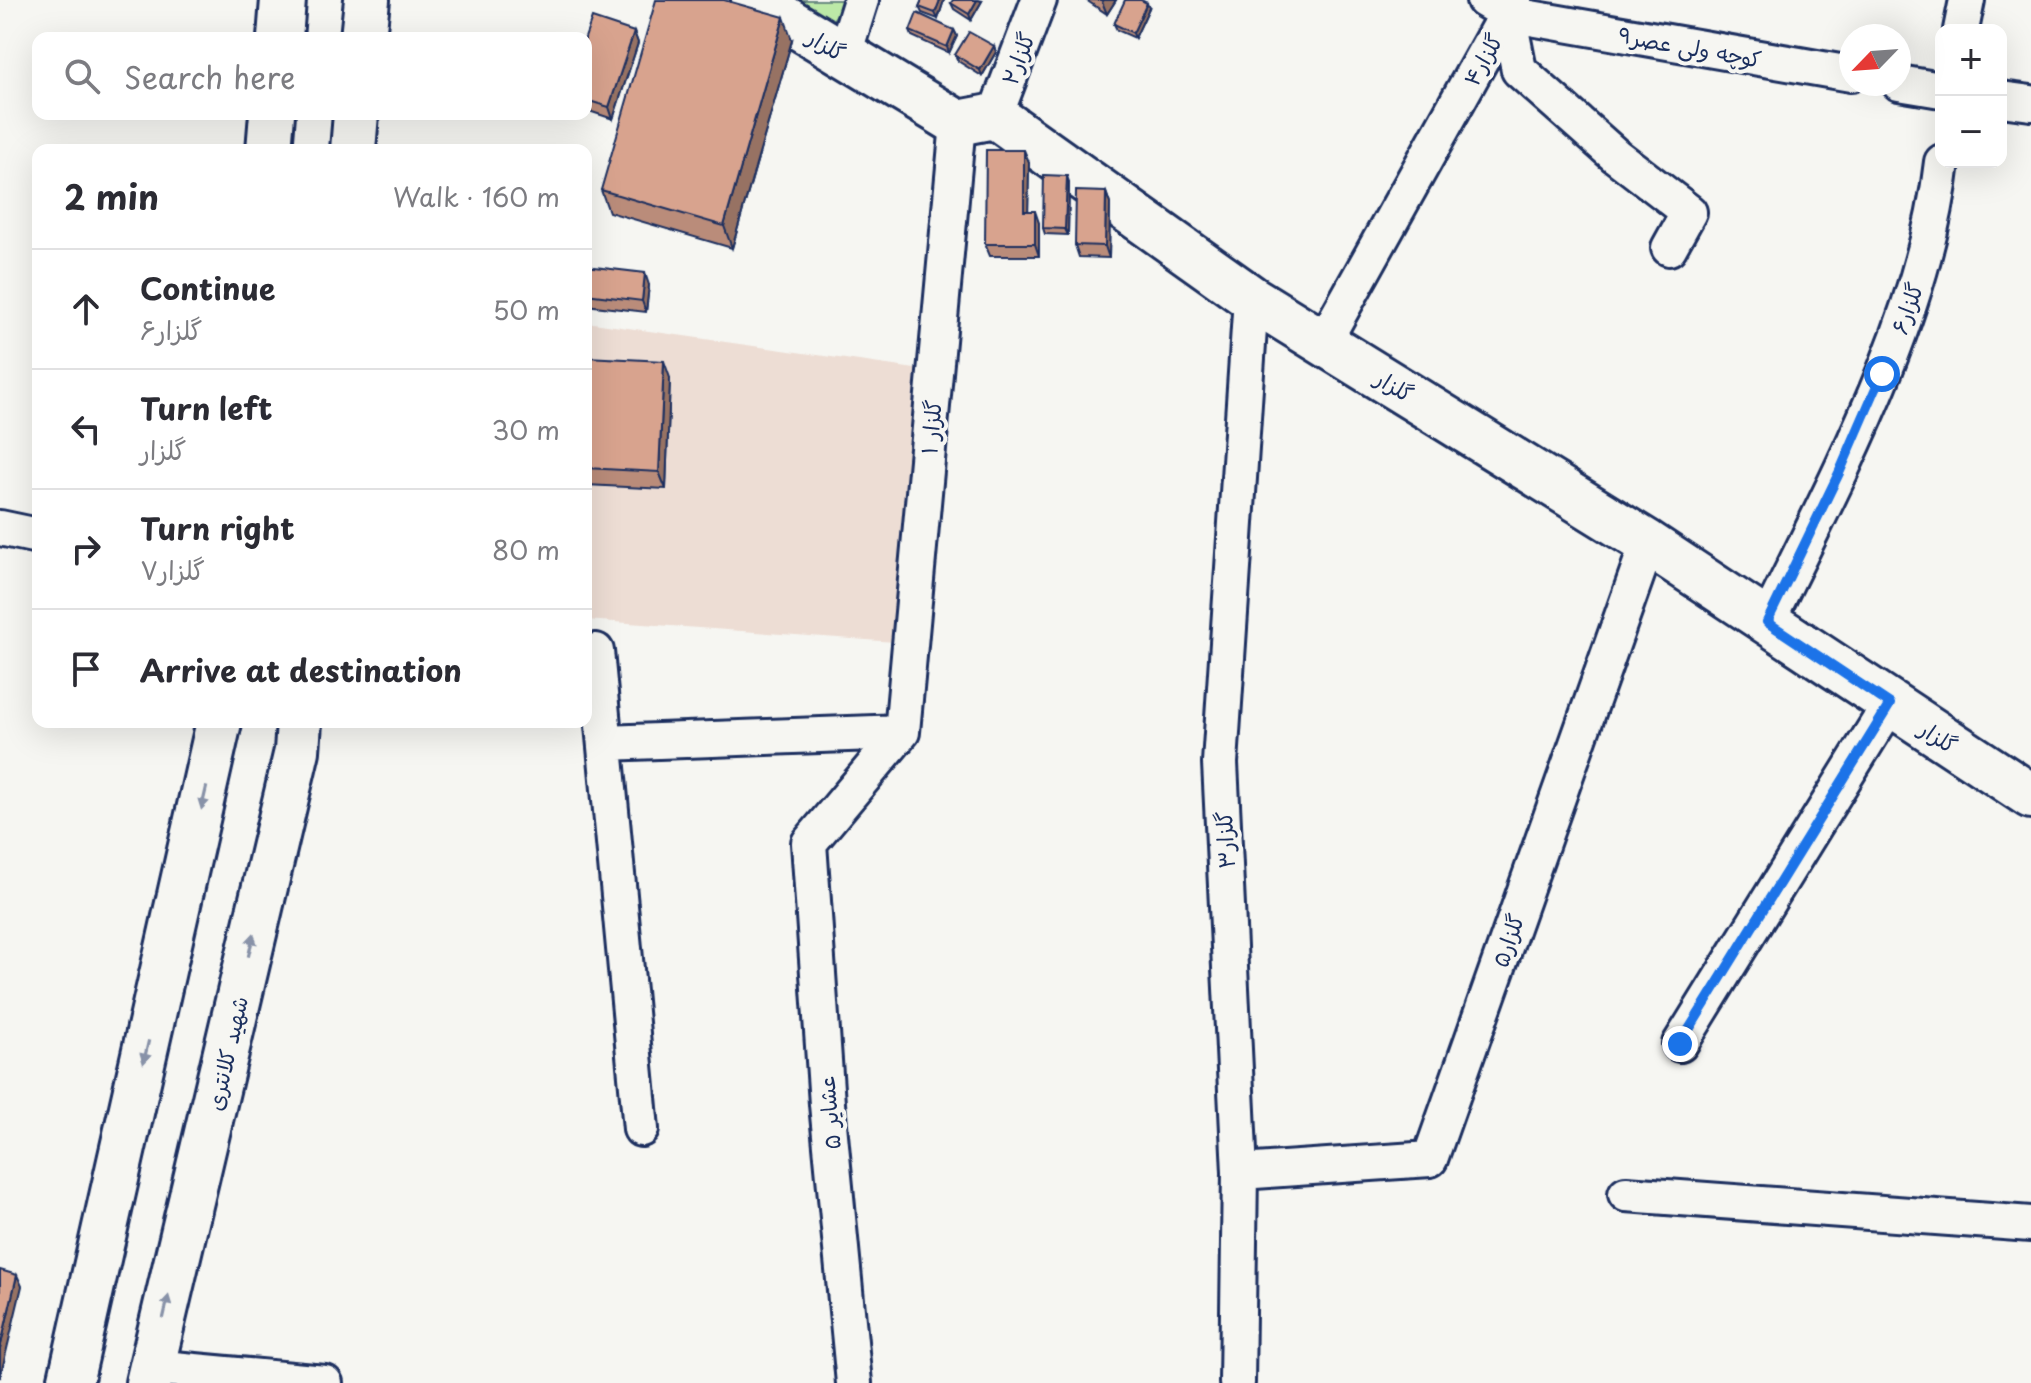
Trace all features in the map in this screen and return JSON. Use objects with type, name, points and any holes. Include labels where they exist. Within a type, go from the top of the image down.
[{"type":"main road","points":[[280,32],[283,0]]},
{"type":"main road","points":[[364,32],[367,0]]},
{"type":"main road","name":"گلزار","points":[[754,0],[844,54],[976,120],[1251,298],[1648,543],[2031,796]]},
{"type":"main road","points":[[270,144],[272,120]]},
{"type":"main road","points":[[354,144],[356,120]]},
{"type":"main road","points":[[70,1383],[218,728]]},
{"type":"main road","name":"شهید کلانتری","points":[[150,1375],[297,751],[299,728]]},
{"type":"street","points":[[844,54],[861,0]]},
{"type":"street","name":"گلزار۲","points":[[976,120],[1039,0]]},
{"type":"street","points":[[1962,24],[1967,0]]},
{"type":"street","name":"کوچه ولی عصر۹","points":[[1502,5],[1839,72]]},
{"type":"street","name":"گلزار۴","points":[[1502,5],[1519,70],[1616,156],[1689,212],[1669,248]]},
{"type":"street","name":"گلزار۴","points":[[1324,341],[1502,5]]},
{"type":"street","points":[[1911,85],[1935,89]]},
{"type":"street","points":[[2007,100],[2031,103]]},
{"type":"street","name":"گلزار ۱","points":[[902,732],[976,120]]},
{"type":"street","name":"گلزار۶","points":[[1767,622],[1840,471],[1882,374],[1920,269],[1941,168]]},
{"type":"street","name":"گلزار۳","points":[[1237,1383],[1240,1172],[1220,763],[1251,298]]},
{"type":"street","points":[[0,528],[32,535]]},
{"type":"street","name":"گلزار۵","points":[[1240,1172],[1430,1159],[1648,543]]},
{"type":"street","points":[[596,651],[641,1129]]},
{"type":"street","points":[[1680,1044],[1890,704]]},
{"type":"street","points":[[605,743],[902,732]]},
{"type":"street","name":"عشایر ۵","points":[[854,1383],[827,1104],[809,843],[902,732]]},
{"type":"street","points":[[1626,1194],[2031,1224]]},
{"type":"street","points":[[150,1375],[325,1383]]},
{"type":"shaded area","points":[[592,323],[922,370],[895,642],[592,620]]},
{"type":"green space","points":[[775,0],[847,0],[830,24]]},
{"type":"building","points":[[656,0],[724,0],[784,17],[724,226],[601,190]]},
{"type":"building","points":[[922,0],[940,0],[935,13],[919,7]]},
{"type":"building","points":[[953,0],[977,0],[969,14],[951,3]]},
{"type":"building","points":[[1125,0],[1147,3],[1133,33],[1114,24]]},
{"type":"building","points":[[917,13],[954,30],[947,47],[910,31]]},
{"type":"building","points":[[592,18],[634,32],[609,107],[592,102],[592,32],[587,32]]},
{"type":"building","points":[[969,32],[994,46],[980,70],[955,55]]},
{"type":"building","points":[[986,150],[1024,150],[1024,211],[1035,211],[1035,244],[985,244]]},
{"type":"building","points":[[1044,175],[1067,176],[1065,229],[1043,228]]},
{"type":"building","points":[[1076,191],[1106,192],[1105,246],[1075,245]]},
{"type":"building","points":[[592,267],[645,273],[642,301],[592,295]]},
{"type":"building","points":[[592,357],[664,361],[659,472],[592,468]]},
{"type":"building","points":[[0,1270],[17,1275],[0,1349]]},
{"type":"route","points":[[1680,1044],[1890,704],[1767,622],[1840,471],[1882,374]]}]
